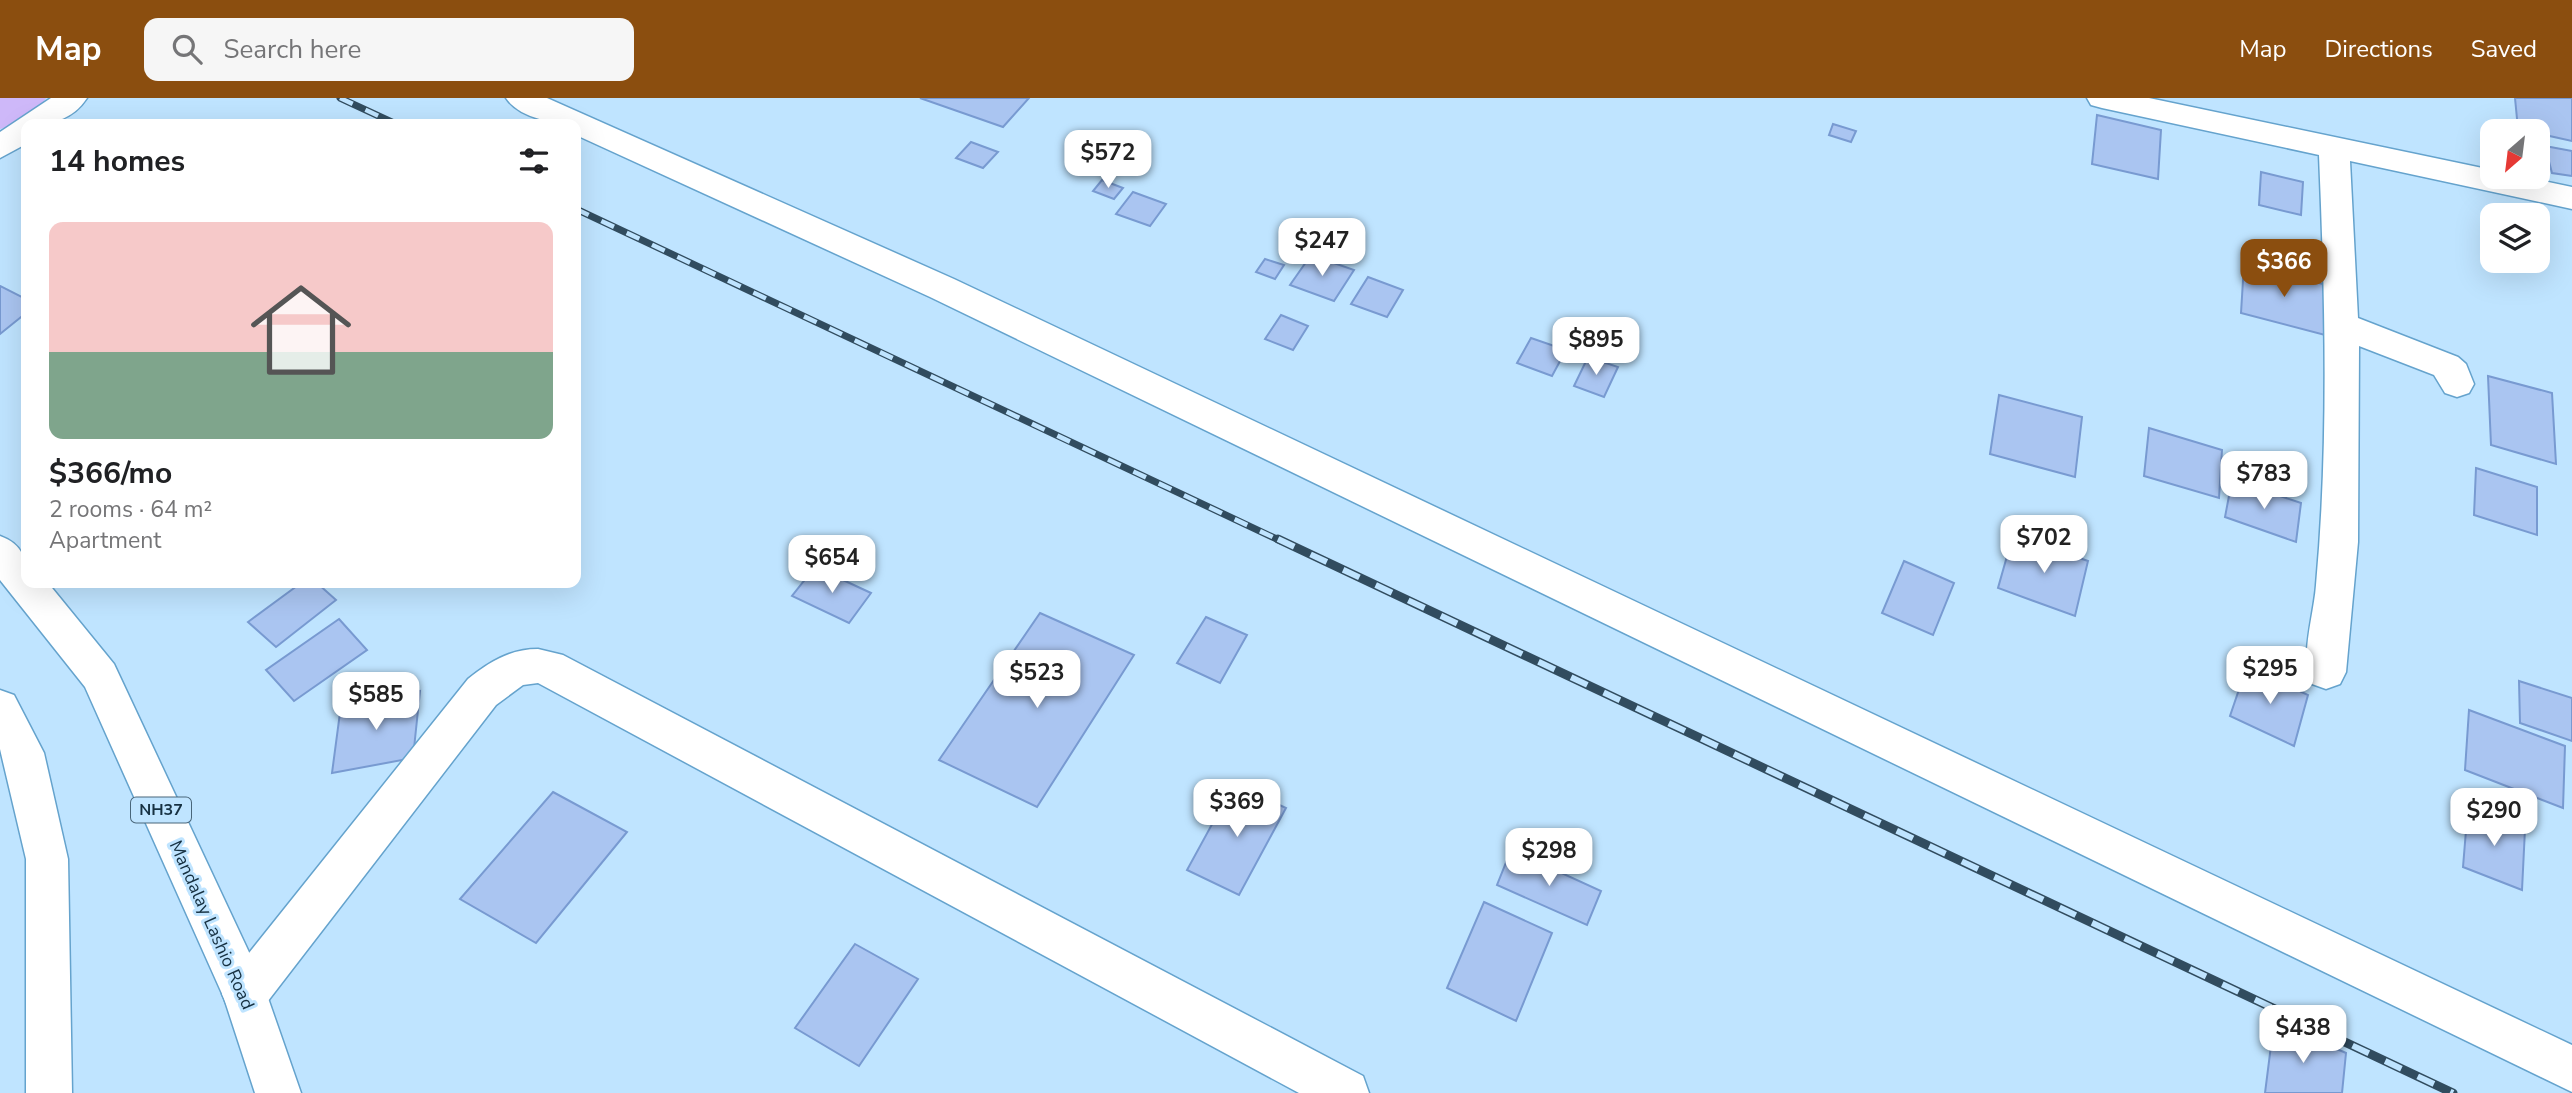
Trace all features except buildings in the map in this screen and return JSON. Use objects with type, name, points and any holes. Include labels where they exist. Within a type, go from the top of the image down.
[{"type":"main road","points":[[41,119],[72,98]]},
{"type":"main road","points":[[520,98],[566,119]]},
{"type":"main road","points":[[2102,98],[2572,198]]},
{"type":"main road","points":[[581,126],[954,294],[2572,1069]]},
{"type":"main road","points":[[0,147],[21,132]]},
{"type":"main road","points":[[2326,672],[2333,621],[2344,326],[2334,148]]},
{"type":"main road","points":[[2344,326],[2446,366],[2454,373],[2457,384]]},
{"type":"main road","name":"Mandalay Lashio Road","points":[[0,552],[21,578]]},
{"type":"main road","name":"Mandalay Lashio Road","points":[[29,588],[100,676],[245,994],[278,1093]]},
{"type":"main road","points":[[245,994],[482,692],[503,674],[523,664],[549,667],[1346,1093]]},
{"type":"main road","points":[[0,708],[23,753],[47,859],[49,1093]]},
{"type":"waterway","points":[[0,115],[25,98]]},
{"type":"railway","points":[[340,98],[385,119]]},
{"type":"railway","points":[[581,211],[1281,541]]},
{"type":"railway","points":[[1278,539],[2453,1093]]}]
